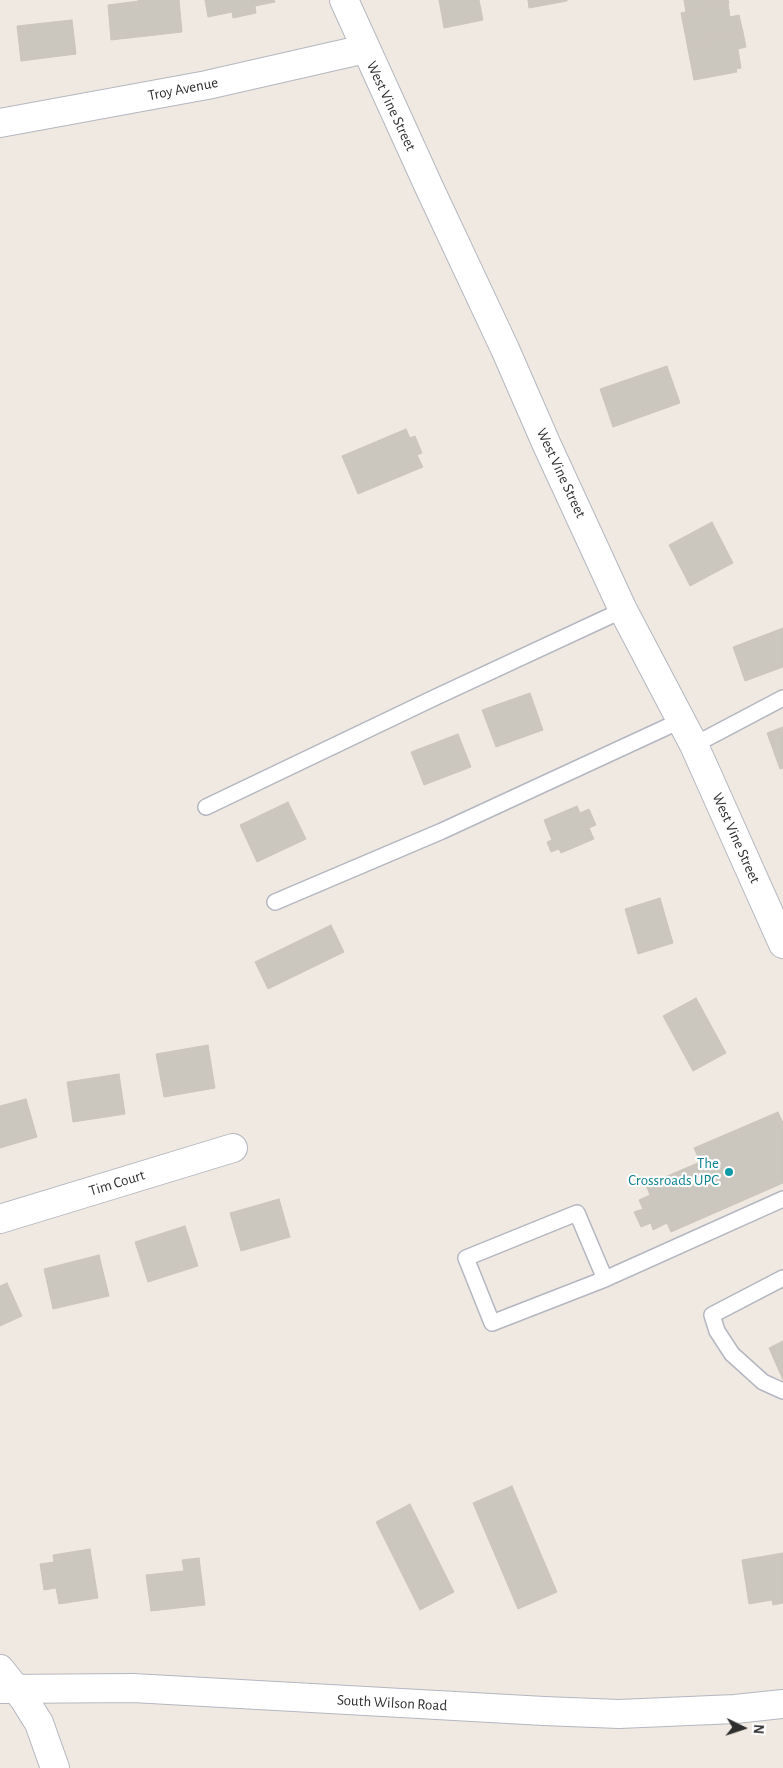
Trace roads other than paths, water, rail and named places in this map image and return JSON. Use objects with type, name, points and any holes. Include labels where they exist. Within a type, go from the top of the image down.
[{"type":"main road","name":"West Vine Street","points":[[344,0],[623,610],[694,745],[783,944]]},
{"type":"main road","name":"Troy Avenue","points":[[0,123],[207,85],[365,49]]},
{"type":"main road","name":"Tim Court","points":[[0,1218],[233,1148]]},
{"type":"main road","name":"South Wilson Road","points":[[5,1682],[619,1714],[736,1709],[783,1704]]},
{"type":"main road","points":[[5,1682],[24,1699],[38,1723],[55,1768]]},
{"type":"lane","points":[[206,807],[436,696],[623,610]]},
{"type":"lane","points":[[694,745],[783,698]]},
{"type":"lane","points":[[275,902],[442,831],[682,720]]},
{"type":"lane","points":[[606,1279],[578,1213],[466,1258],[492,1323],[606,1279],[783,1199]]},
{"type":"lane","points":[[783,1278],[712,1315],[717,1331],[732,1354],[763,1382],[783,1391]]},
{"type":"place","name":"The Crossroads UPC","points":[[729,1172]]}]
